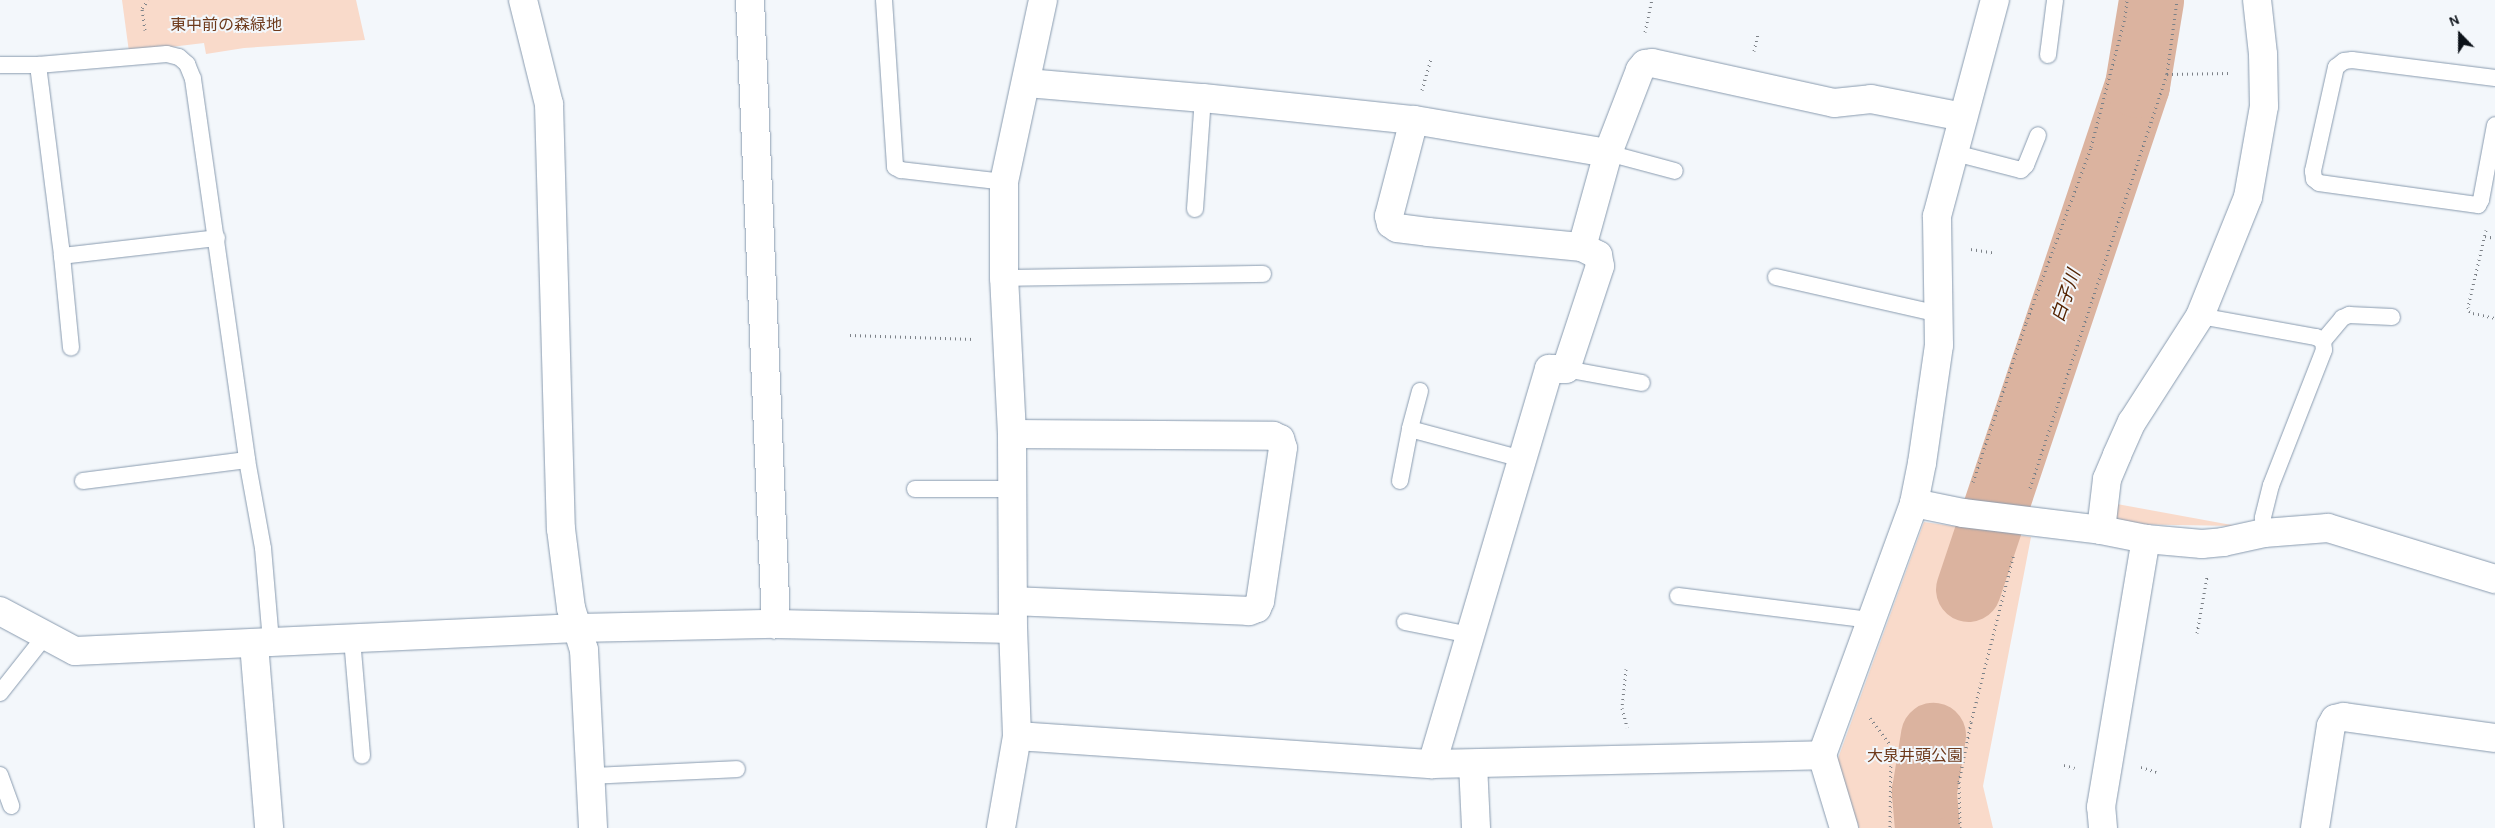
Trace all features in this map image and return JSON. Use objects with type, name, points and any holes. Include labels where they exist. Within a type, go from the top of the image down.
[{"type":"street","points":[[523,0],[548,104],[560,529],[571,608],[584,650],[593,828]]},
{"type":"street","points":[[750,0],[776,624]]},
{"type":"street","points":[[1002,828],[1018,736],[1013,629],[1012,434],[1004,278],[1004,182],[1027,83],[1043,0]]},
{"type":"street","points":[[1844,828],[1822,755],[1914,503],[1940,344],[1937,216],[1994,0]]},
{"type":"street","points":[[2101,530],[2107,479],[2117,455],[2132,422],[2200,316],[2248,197],[2264,106],[2257,0]]},
{"type":"street","points":[[1582,247],[1608,153],[1644,64],[1652,63],[1834,103],[1871,99],[1963,117]]},
{"type":"street","points":[[1027,83],[1203,98],[1414,120],[1608,153]]},
{"type":"street","points":[[1414,120],[1389,216],[1391,224],[1397,228],[1428,232],[1582,247],[1598,255],[1600,266],[1566,370],[1549,369],[1432,764]]},
{"type":"street","points":[[1012,434],[1273,436],[1280,439],[1283,448],[1260,601],[1257,608],[1249,611],[1013,601]]},
{"type":"street","points":[[1914,503],[1966,513],[2101,530],[2146,538],[2208,544],[2264,533],[2322,528],[2340,530],[2495,579]]},
{"type":"street","points":[[2103,828],[2101,806],[2146,538]]},
{"type":"street","points":[[0,611],[75,652],[578,628],[776,624],[1013,629]]},
{"type":"street","points":[[263,643],[269,828]]},
{"type":"street","points":[[2315,828],[2331,726],[2335,719],[2344,717],[2495,738]]},
{"type":"street","points":[[1018,736],[1432,764],[1822,755]]},
{"type":"street","points":[[1473,764],[1476,828]]},
{"type":"lane","points":[[884,0],[895,167],[901,170],[1004,182]]},
{"type":"lane","points":[[2048,56],[2055,0]]},
{"type":"lane","points":[[0,65],[38,65],[167,54],[179,57],[187,64],[193,79],[247,460],[263,548],[263,643]]},
{"type":"lane","points":[[2495,78],[2352,60],[2344,61],[2336,67],[2313,171],[2314,179],[2319,183],[2478,205],[2481,200],[2495,126]]},
{"type":"lane","points":[[38,65],[62,256],[71,348]]},
{"type":"lane","points":[[1195,209],[1203,98]]},
{"type":"lane","points":[[1955,153],[2021,170],[2026,165],[2038,135]]},
{"type":"lane","points":[[1608,153],[1675,171]]},
{"type":"lane","points":[[62,256],[217,238]]},
{"type":"lane","points":[[1004,278],[1263,274]]},
{"type":"lane","points":[[1776,277],[1939,314]]},
{"type":"lane","points":[[2264,533],[2263,518],[2270,485],[2324,350],[2323,341],[2342,318],[2349,315],[2392,317]]},
{"type":"lane","points":[[2200,316],[2316,337],[2323,341]]},
{"type":"lane","points":[[1566,370],[1642,383]]},
{"type":"lane","points":[[1400,481],[1420,390]]},
{"type":"lane","points":[[1410,429],[1522,459]]},
{"type":"lane","points":[[83,481],[247,460]]},
{"type":"lane","points":[[915,490],[1013,489]]},
{"type":"lane","points":[[1678,596],[1870,620]]},
{"type":"lane","points":[[1405,622],[1470,635]]},
{"type":"lane","points":[[0,693],[46,636]]},
{"type":"lane","points":[[352,639],[362,756]]},
{"type":"lane","points":[[591,776],[737,769]]},
{"type":"lane","points":[[0,775],[11,806]]},
{"type":"path","points":[[1966,513],[2026,323],[2091,147],[2125,17],[2127,0]]},
{"type":"path","points":[[1960,828],[1959,782],[2017,520],[2032,481],[2167,74],[2177,0]]},
{"type":"path","points":[[2167,74],[2263,72]]},
{"type":"path","points":[[2478,205],[2482,207],[2486,215],[2485,236],[2468,306],[2469,311],[2473,313],[2495,318]]},
{"type":"path","points":[[2485,236],[2495,238]]},
{"type":"path","points":[[850,335],[1007,340]]},
{"type":"path","points":[[2197,633],[2209,562],[2208,544]]},
{"type":"path","points":[[1626,669],[1622,708],[1627,728],[1626,760]]},
{"type":"path","points":[[1847,688],[1891,746],[1890,828]]},
{"type":"green space","name":"東中前の森緑地","points":[[122,0],[356,0],[365,40],[244,48],[206,54],[204,43],[129,52]]},
{"type":"green space","points":[[2117,504],[2237,526],[2116,524]]},
{"type":"green space","name":"大泉井頭公園","points":[[1924,522],[2031,537],[1983,786],[1993,828],[1859,828],[1836,764]]},
{"type":"waterway","name":"白子川","points":[[1968,589],[2137,85],[2151,0]]},
{"type":"waterway","name":"白子川","points":[[1927,828],[1924,791],[1933,735]]}]
